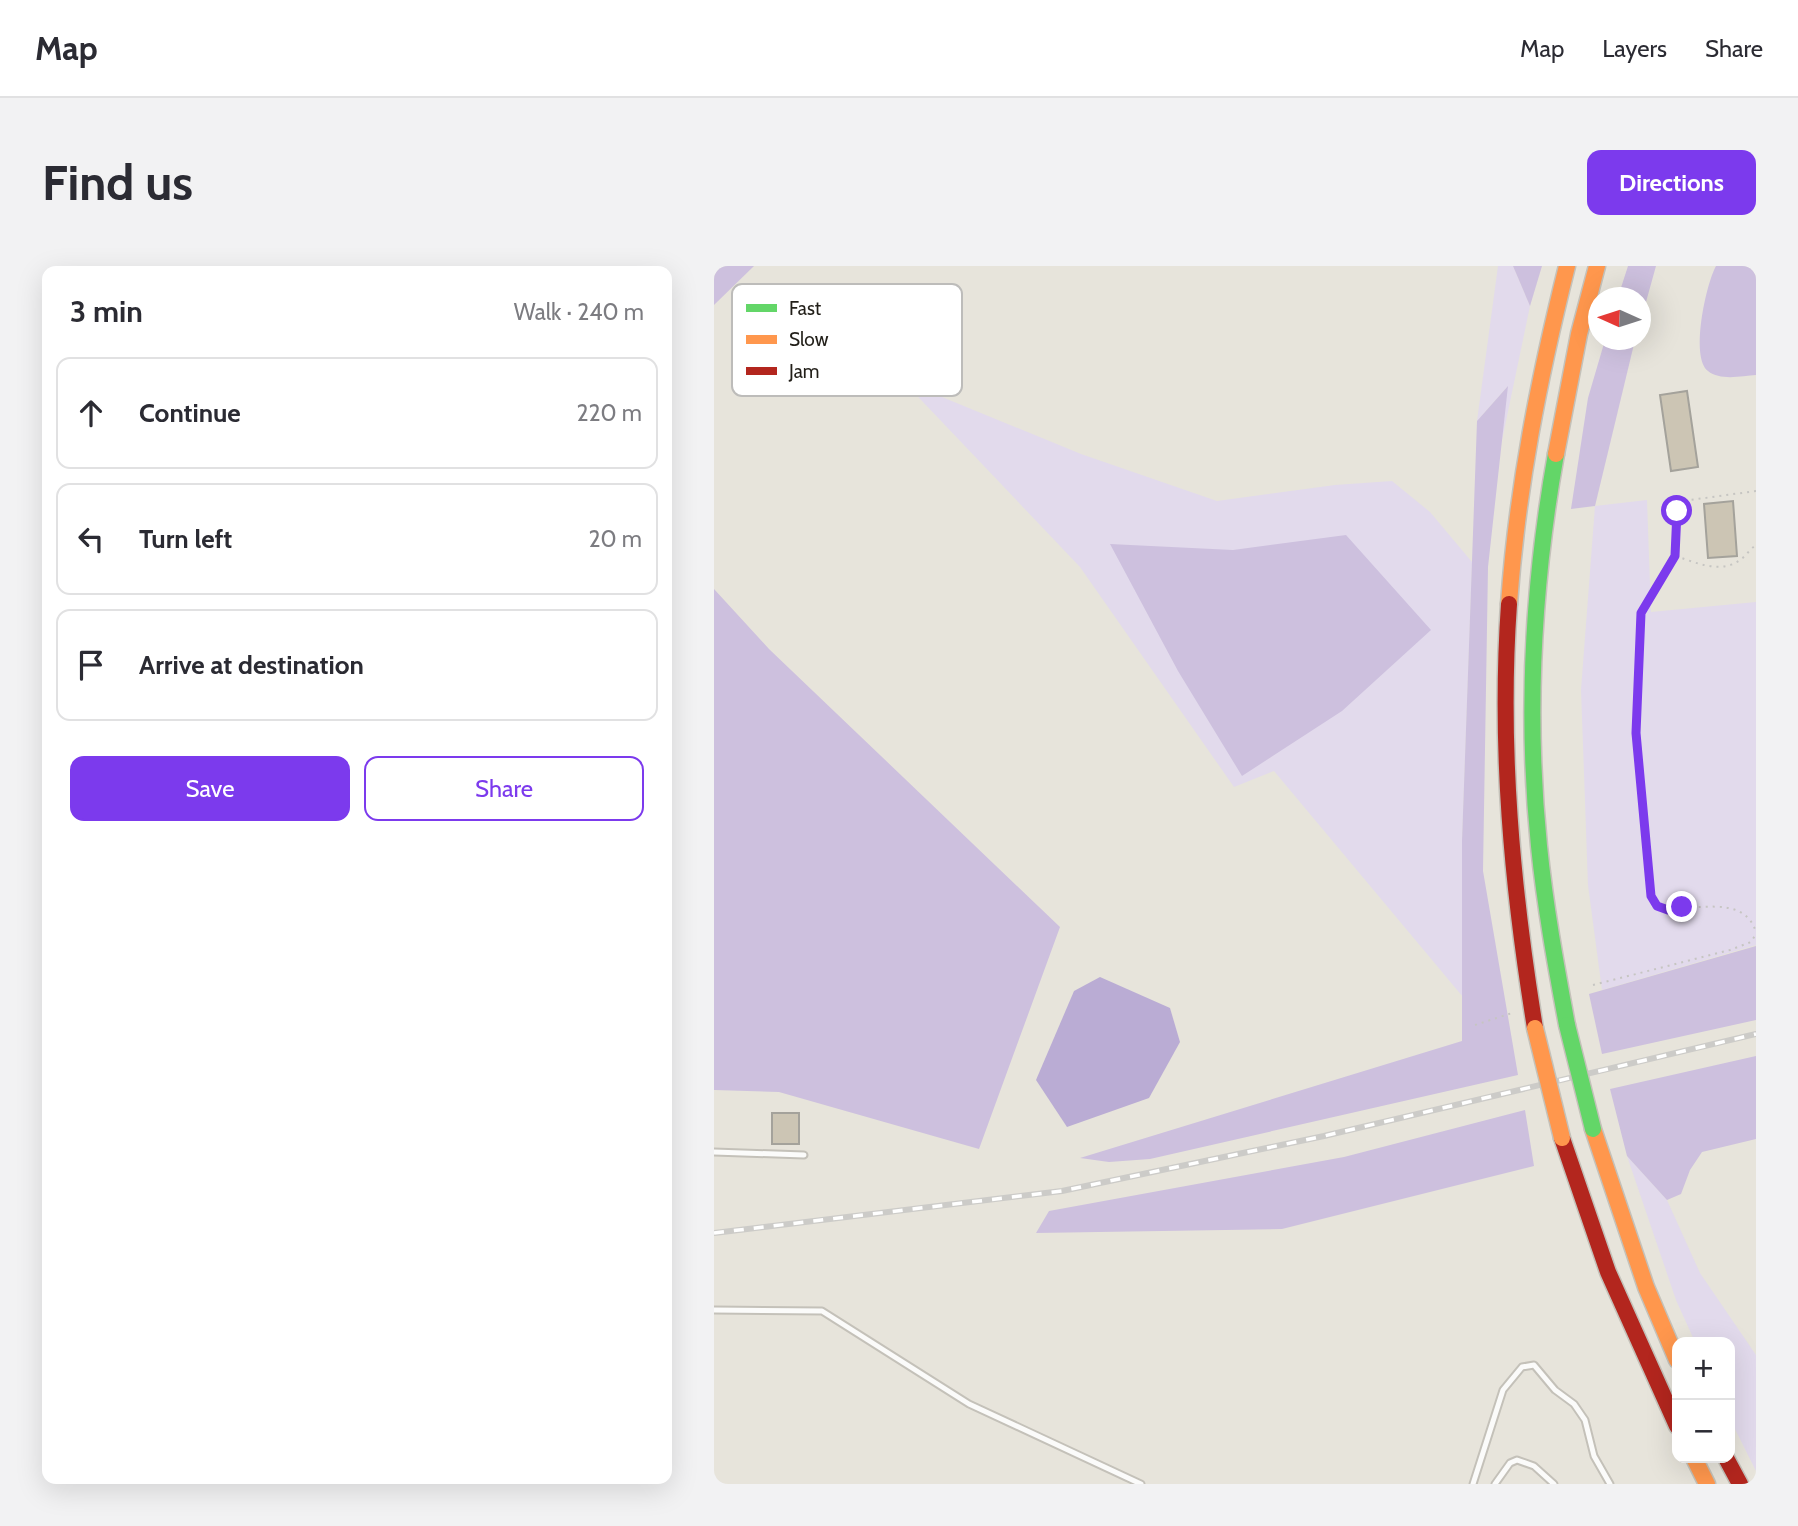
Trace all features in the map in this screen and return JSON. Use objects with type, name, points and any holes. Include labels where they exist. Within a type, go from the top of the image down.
[{"type":"highway","points":[[1567,266],[1548,338],[1526,446],[1511,561],[1504,723],[1508,820],[1519,933],[1535,1028],[1562,1138],[1608,1272],[1672,1415]]},
{"type":"highway","points":[[1597,266],[1568,377],[1556,440],[1539,568],[1534,747],[1537,823],[1544,888],[1567,1025],[1593,1129],[1638,1268],[1672,1348]]},
{"type":"highway","points":[[1696,1463],[1707,1484]]},
{"type":"highway","points":[[1729,1463],[1741,1484]]},
{"type":"lane","points":[[714,1152],[804,1155]]},
{"type":"lane","points":[[714,1310],[822,1311],[969,1404],[1142,1484]]},
{"type":"lane","points":[[1473,1484],[1503,1390],[1522,1367],[1534,1365],[1555,1390],[1574,1404],[1585,1420],[1594,1456],[1610,1484]]},
{"type":"lane","points":[[1495,1484],[1510,1463],[1517,1460],[1534,1466],[1554,1484]]},
{"type":"path","points":[[1593,985],[1730,950],[1751,942],[1756,933],[1752,920],[1738,910],[1718,907],[1668,910],[1657,906],[1651,896],[1636,733],[1641,613],[1675,556],[1677,511],[1690,500],[1756,491]]},
{"type":"path","points":[[1675,556],[1699,565],[1723,567],[1741,560],[1756,545]]},
{"type":"path","points":[[1475,1025],[1512,1013]]},
{"type":"shaded area","points":[[714,266],[754,266],[736,284],[732,284],[732,287],[714,305]]},
{"type":"shaded area","points":[[1498,266],[1513,266],[1530,306],[1501,445],[1507,387],[1477,421]]},
{"type":"shaded area","points":[[1513,266],[1542,266],[1530,306]]},
{"type":"shaded area","points":[[1628,266],[1656,266],[1650,287],[1621,287]]},
{"type":"shaded area","points":[[1716,266],[1756,266],[1756,375],[1719,376],[1708,371],[1703,363],[1700,351],[1701,320]]},
{"type":"shaded area","points":[[1602,350],[1633,350],[1595,506],[1571,509],[1588,398]]},
{"type":"shaded area","points":[[1508,386],[1488,567],[1483,871],[1518,1075],[1150,1159],[1109,1162],[1080,1158],[1462,1041],[1462,841],[1477,421]]},
{"type":"shaded area","points":[[917,396],[940,396],[1081,454],[1217,501],[1335,485],[1392,481],[1430,512],[1472,562],[1462,841],[1463,997],[1274,771],[1234,787],[1080,567]]},
{"type":"shaded area","points":[[1647,500],[1651,612],[1756,602],[1756,945],[1602,990],[1588,885],[1581,690],[1595,506]]},
{"type":"shaded area","points":[[1346,535],[1431,630],[1342,711],[1242,776],[1178,671],[1110,544],[1233,550]]},
{"type":"shaded area","points":[[714,589],[769,649],[1060,927],[979,1149],[779,1092],[714,1090]]},
{"type":"shaded area","points":[[1756,946],[1756,1020],[1602,1054],[1589,994]]},
{"type":"shaded area","points":[[1100,977],[1170,1008],[1180,1042],[1149,1098],[1067,1127],[1036,1080],[1074,991]]},
{"type":"shaded area","points":[[1756,1056],[1756,1139],[1702,1152],[1690,1170],[1681,1194],[1667,1200],[1627,1156],[1610,1089]]},
{"type":"shaded area","points":[[1525,1110],[1534,1166],[1282,1229],[1036,1233],[1049,1211],[1344,1157]]},
{"type":"shaded area","points":[[1627,1156],[1667,1200],[1700,1273],[1756,1355],[1756,1471],[1735,1429],[1735,1337],[1693,1337],[1676,1300]]},
{"type":"building","points":[[1687,391],[1698,467],[1671,471],[1660,395]]},
{"type":"building","points":[[1733,501],[1737,556],[1708,558],[1704,504]]},
{"type":"building","points":[[772,1113],[799,1113],[799,1144],[772,1144]]},
{"type":"railway","points":[[714,1233],[1062,1191],[1324,1136],[1756,1034]]},
{"type":"traffic: fast","points":[[1556,454],[1537,600],[1533,748],[1541,868],[1567,1025]]},
{"type":"traffic: fast","points":[[1567,1025],[1593,1129]]},
{"type":"traffic: slow","points":[[1509,604],[1530,434],[1567,266]]},
{"type":"traffic: slow","points":[[1556,454],[1579,334],[1597,266]]},
{"type":"traffic: slow","points":[[1535,1028],[1562,1138]]},
{"type":"traffic: slow","points":[[1593,1129],[1646,1287],[1672,1348]]},
{"type":"traffic: slow","points":[[1696,1463],[1707,1484]]},
{"type":"traffic: jam","points":[[1509,604],[1506,711],[1510,817],[1520,922],[1535,1028]]},
{"type":"traffic: jam","points":[[1562,1138],[1608,1272],[1672,1415]]},
{"type":"traffic: jam","points":[[1729,1463],[1740,1484]]},
{"type":"route","points":[[1677,511],[1675,556],[1641,613],[1636,733],[1651,896],[1657,906],[1668,910],[1682,907]]}]
